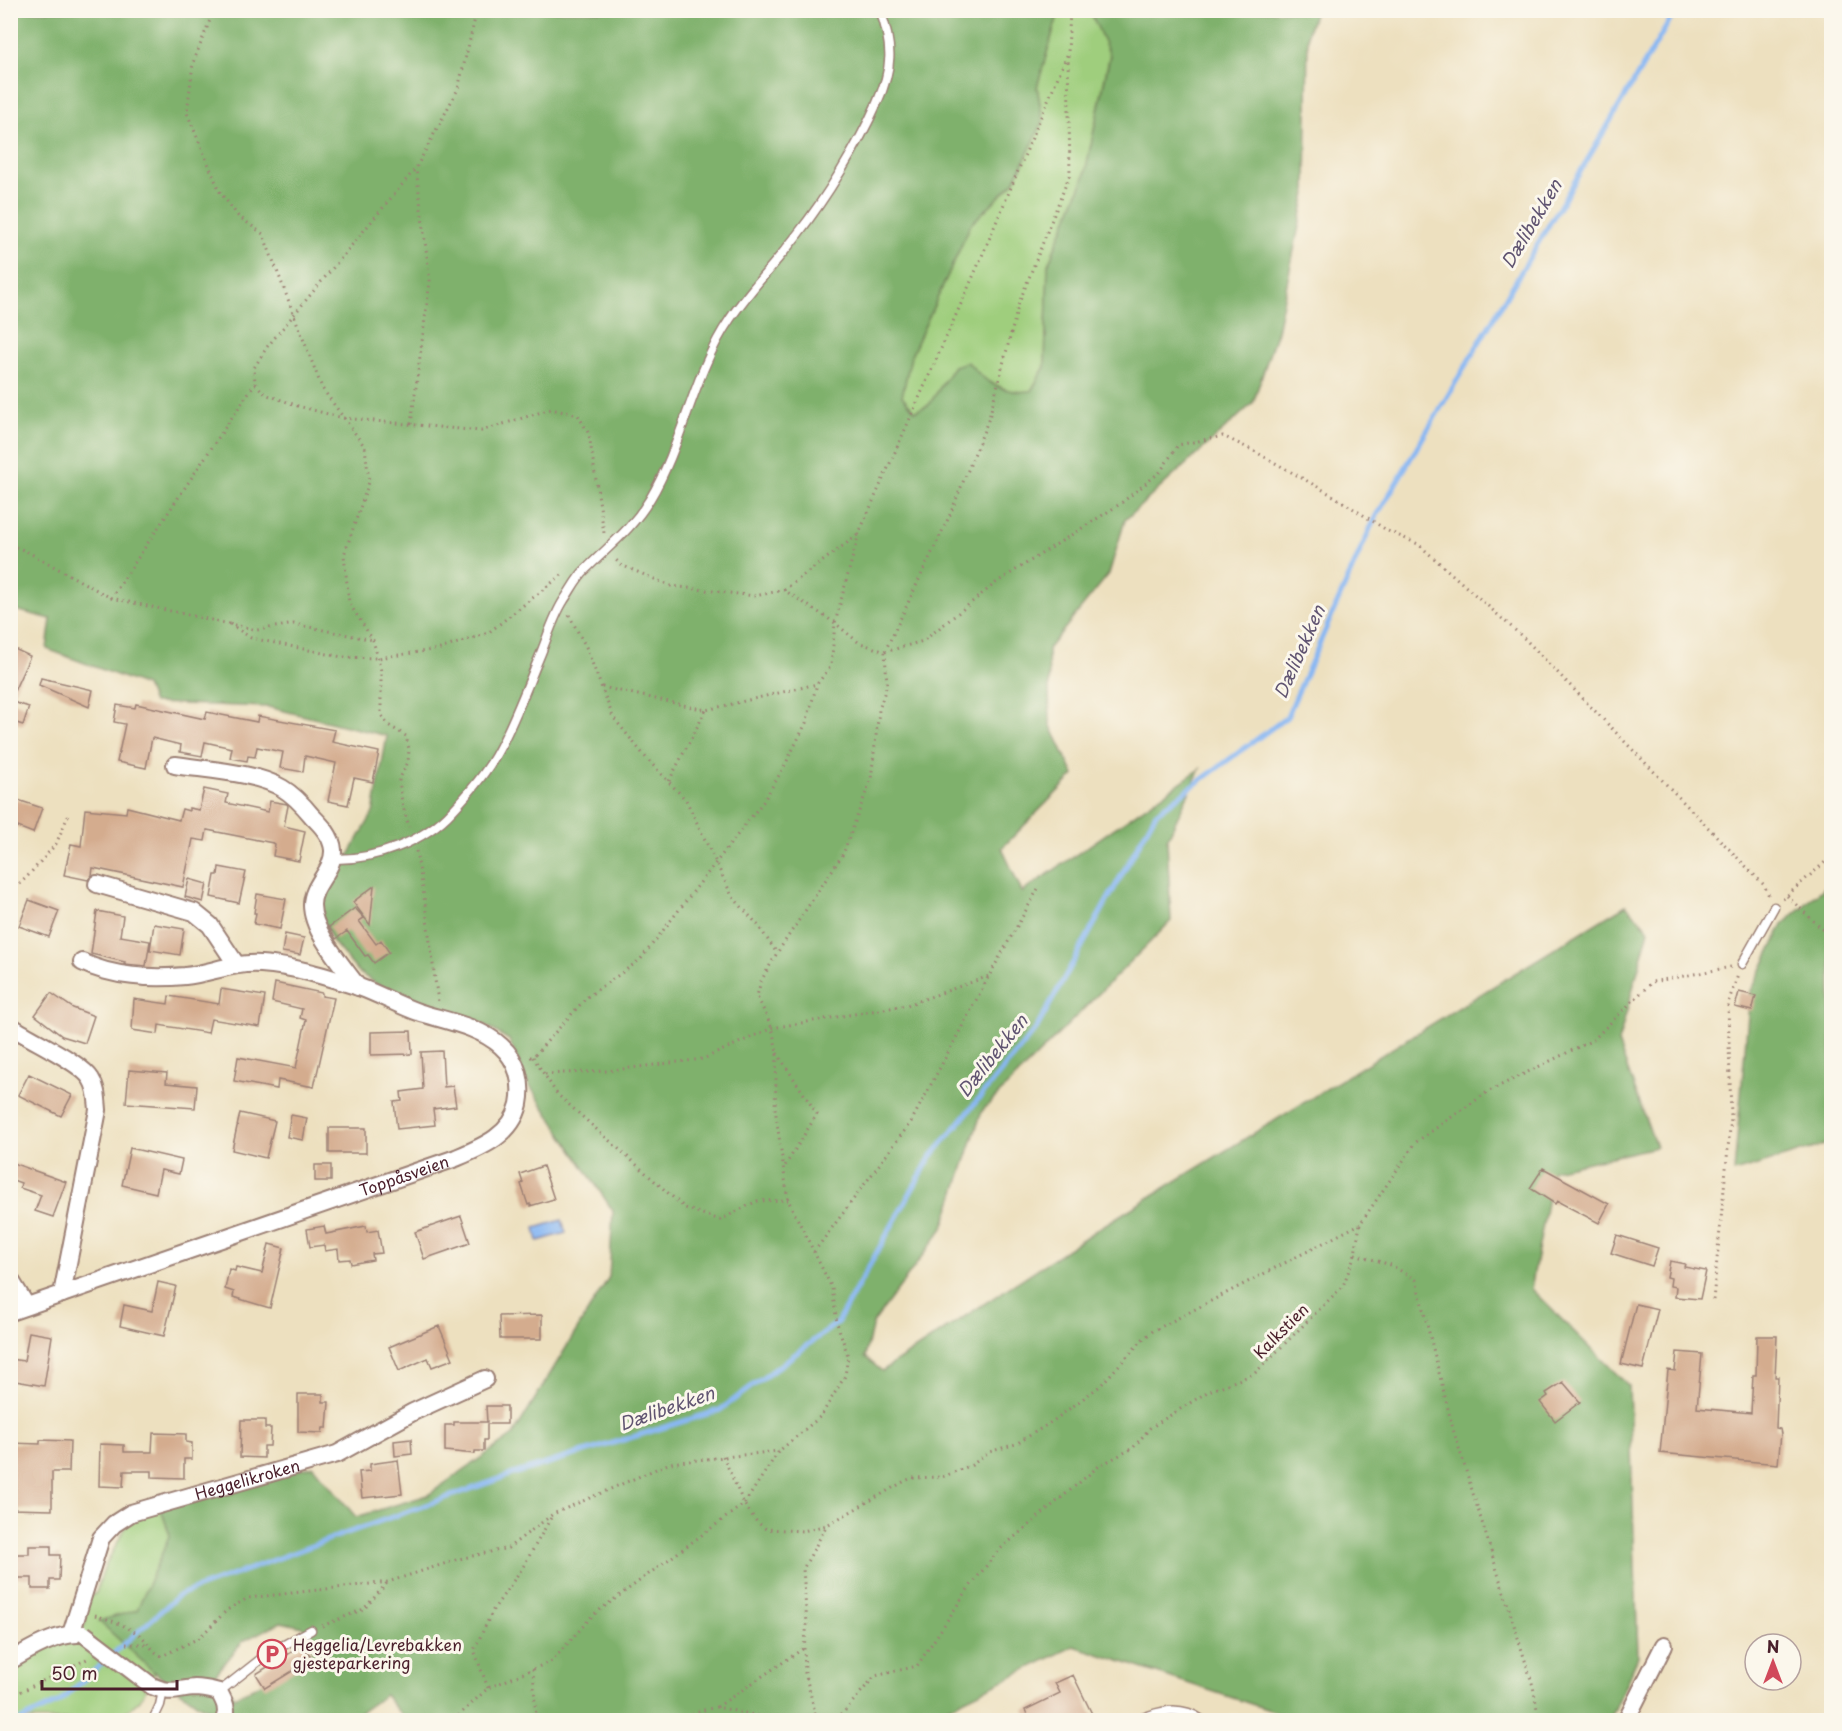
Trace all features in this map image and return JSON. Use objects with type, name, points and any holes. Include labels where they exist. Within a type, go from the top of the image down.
[{"type":"street","points":[[175,765],[250,777],[279,786],[298,801],[328,834],[333,848],[333,859],[317,885],[312,904],[315,922],[324,940],[358,987]]},
{"type":"street","points":[[97,884],[194,912],[210,925],[236,964]]},
{"type":"street","name":"Toppåsveien","points":[[18,1308],[456,1158],[480,1148],[500,1135],[512,1122],[520,1099],[520,1084],[513,1059],[489,1036],[416,1011],[358,987],[306,972],[262,964],[236,964],[185,976],[147,976],[96,969],[82,962]]},
{"type":"street","points":[[14,1028],[79,1067],[90,1076],[96,1089],[98,1110],[62,1294]]},
{"type":"street","points":[[10,1279],[18,1308]]},
{"type":"street","name":"Heggelikroken","points":[[77,1634],[78,1609],[101,1538],[114,1524],[131,1513],[337,1454],[413,1412],[485,1379]]},
{"type":"street","points":[[10,1661],[54,1639],[77,1634],[158,1689],[175,1692],[205,1688],[219,1692],[225,1704],[224,1720]]},
{"type":"street","points":[[1626,1720],[1664,1645]]},
{"type":"lane","points":[[333,859],[350,860],[386,851],[413,840],[432,828],[451,813],[475,786],[498,753],[562,603],[584,570],[606,552],[632,525],[651,498],[681,430],[709,356],[730,319],[799,234],[845,162],[878,102],[891,51],[888,32],[880,10]]},
{"type":"lane","points":[[1742,964],[1774,907]]},
{"type":"lane","points":[[219,1692],[266,1655],[312,1630]]},
{"type":"lane","points":[[153,1720],[160,1705],[158,1689]]},
{"type":"lane","points":[[1138,1720],[1163,1710],[1184,1711],[1202,1720]]},
{"type":"path","points":[[214,10],[193,63],[187,113],[220,192],[238,216],[263,234],[322,388],[365,447],[369,482],[344,555],[349,603],[373,640],[381,672],[381,714],[388,725],[406,736],[409,749],[408,762],[399,780],[402,803],[413,840],[423,889],[440,1018]]},
{"type":"path","points":[[111,598],[255,383],[255,368],[267,347],[416,168],[458,89],[477,10]]},
{"type":"path","points":[[454,1720],[488,1688],[552,1661],[594,1615],[744,1504],[779,1451],[821,1416],[844,1376],[848,1356],[837,1323],[832,1288],[788,1200],[776,1108],[777,1052],[772,1028],[757,996],[761,981],[777,953],[843,854],[871,779],[879,710],[887,684],[885,652],[949,517],[989,418],[1019,303],[1070,174],[1068,53],[1070,10]]},
{"type":"path","points":[[788,1200],[758,1201],[720,1220],[685,1208],[557,1094],[534,1057],[587,997],[640,960],[764,802],[784,767],[806,723],[817,684],[831,666],[835,623],[859,533],[976,270],[1068,53]]},
{"type":"path","points":[[411,424],[430,281],[416,168]]},
{"type":"path","points":[[255,383],[265,394],[297,406],[343,418],[482,431],[551,408],[578,415],[589,434],[606,552],[621,565],[671,586],[755,596],[784,590],[859,533]]},
{"type":"path","points":[[784,590],[835,623],[858,642],[885,652],[923,641],[997,582],[1120,504],[1160,472],[1178,445],[1223,436],[1332,495],[1388,531],[1418,544],[1533,648],[1764,885],[1774,907],[1832,856]]},
{"type":"path","points":[[10,545],[26,551],[111,598],[257,630],[294,624],[373,640]]},
{"type":"path","points":[[230,624],[251,638],[342,657],[378,658],[440,649],[488,633],[571,568]]},
{"type":"path","points":[[562,603],[586,647],[613,717],[686,800],[732,896],[757,924],[777,953]]},
{"type":"path","points":[[602,686],[706,710],[817,684]]},
{"type":"path","points":[[669,781],[706,710]]},
{"type":"path","points":[[10,891],[26,878],[56,844],[68,816]]},
{"type":"path","points":[[814,1252],[911,1122],[1039,886]]},
{"type":"path","points":[[1787,896],[1832,936]]},
{"type":"path","points":[[1713,1300],[1731,1118],[1728,1003],[1742,964]]},
{"type":"path","name":"Kalkstien","points":[[823,1720],[843,1713],[875,1676],[917,1666],[968,1589],[998,1551],[1099,1466],[1133,1448],[1150,1428],[1209,1391],[1254,1374],[1342,1286],[1355,1254],[1360,1224],[1416,1142],[1489,1090],[1593,1041],[1652,982],[1742,964]]},
{"type":"path","points":[[545,1074],[606,1071],[703,1059],[772,1028],[907,1005],[989,976]]},
{"type":"path","points":[[777,1052],[818,1114],[784,1167]]},
{"type":"path","points":[[723,1456],[744,1504],[757,1522],[766,1529],[802,1531],[827,1525],[912,1478],[942,1477],[972,1465],[989,1452],[1016,1444],[1053,1421],[1100,1386],[1143,1338],[1153,1331],[1360,1224]]},
{"type":"path","points":[[1355,1254],[1391,1265],[1416,1280],[1453,1429],[1533,1686],[1539,1720]]},
{"type":"path","points":[[78,1609],[122,1625],[141,1635],[156,1654],[162,1656],[199,1638],[227,1610],[248,1598],[388,1582],[459,1559],[508,1548],[553,1514],[670,1463],[779,1451]]},
{"type":"path","points":[[488,1688],[474,1650],[493,1610],[523,1567],[553,1514]]},
{"type":"path","points":[[817,1720],[805,1673],[804,1648],[807,1624],[802,1569],[827,1525]]},
{"type":"path","points":[[312,1630],[364,1609],[388,1582]]},
{"type":"path","points":[[119,1644],[149,1644]]},
{"type":"path","points":[[682,1720],[695,1712],[717,1707],[804,1648]]},
{"type":"path","points":[[10,1697],[92,1657]]},
{"type":"path","points":[[533,1670],[536,1720]]},
{"type":"path","points":[[717,1707],[777,1720]]},
{"type":"green space","points":[[11,11],[1059,11],[1037,87],[1043,122],[1014,182],[971,224],[911,356],[902,396],[915,411],[929,405],[954,366],[968,362],[981,376],[995,386],[1012,391],[1031,391],[1045,367],[1048,265],[1084,178],[1110,55],[1090,11],[1315,11],[1308,32],[1306,193],[1277,331],[1253,403],[1125,520],[1109,574],[1048,649],[1050,724],[1074,775],[1002,848],[1022,892],[1200,769],[1167,840],[1171,921],[982,1111],[943,1228],[873,1323],[865,1357],[882,1371],[1101,1227],[1626,905],[1649,930],[1618,1043],[1656,1147],[1553,1170],[1531,1289],[1629,1386],[1638,1656],[1610,1720],[1300,1720],[1074,1646],[922,1720],[405,1720],[385,1695],[349,1720],[238,1720],[201,1706],[155,1673],[99,1621],[137,1610],[170,1535],[159,1504],[313,1466],[356,1517],[428,1495],[513,1435],[609,1277],[613,1211],[527,1082],[509,1040],[480,1022],[381,987],[358,972],[333,942],[317,906],[323,887],[341,869],[373,813],[387,736],[268,707],[153,703],[146,686],[47,649],[51,619],[11,609]],"holes":[[[281,1622],[303,1627],[313,1647],[309,1660],[235,1697],[215,1675],[243,1641]]]},
{"type":"green space","points":[[1059,11],[1090,11],[1110,54],[1084,178],[1048,265],[1045,367],[1031,391],[1014,393],[954,366],[929,405],[915,411],[902,396],[911,356],[971,224],[1014,182],[1043,122],[1037,87]]},
{"type":"green space","points":[[1831,882],[1831,1143],[1734,1172],[1750,993],[1783,924]]},
{"type":"green space","points":[[159,1504],[170,1535],[137,1610],[100,1621],[155,1673],[140,1700],[117,1720],[11,1720],[10,1667],[85,1625],[88,1598],[96,1593],[104,1568],[129,1521]]},
{"type":"water","points":[[562,1220],[566,1233],[538,1241],[535,1228]]},
{"type":"building","points":[[10,647],[30,656],[10,700]]},
{"type":"building","points":[[41,678],[93,690],[89,707],[39,685]]},
{"type":"building","points":[[10,701],[29,707],[23,725],[10,721]]},
{"type":"building","points":[[136,704],[205,719],[207,712],[257,722],[258,716],[335,730],[332,742],[379,752],[373,782],[354,778],[348,805],[328,801],[336,763],[305,756],[303,772],[280,768],[283,752],[257,747],[255,757],[248,756],[247,761],[230,758],[232,748],[205,742],[202,756],[180,752],[181,745],[152,738],[146,768],[117,762],[125,724],[114,722],[117,705],[135,708]]},
{"type":"building","points":[[204,789],[228,794],[226,803],[268,812],[270,801],[287,804],[284,826],[305,831],[299,861],[273,856],[275,844],[273,843],[207,830],[205,841],[193,839],[183,887],[93,868],[88,880],[64,875],[71,844],[81,846],[85,809],[126,813],[127,807],[179,820],[182,809],[199,810]]},
{"type":"building","points":[[15,799],[42,808],[33,833],[10,824],[10,810]]},
{"type":"building","points":[[219,867],[246,872],[239,903],[211,897],[215,875],[218,875]]},
{"type":"building","points":[[189,879],[207,884],[203,902],[185,897]]},
{"type":"building","points":[[374,886],[370,925],[353,902]]},
{"type":"building","points":[[257,894],[286,899],[280,929],[254,924]]},
{"type":"building","points":[[29,900],[59,911],[49,937],[19,926]]},
{"type":"building","points":[[355,908],[364,918],[359,921],[376,944],[381,940],[389,952],[374,963],[368,955],[365,956],[347,931],[336,939],[329,927]]},
{"type":"building","points":[[97,911],[123,916],[120,936],[150,941],[146,966],[124,964],[125,962],[91,954]]},
{"type":"building","points":[[154,924],[184,929],[180,955],[150,950]]},
{"type":"building","points":[[285,934],[304,938],[300,955],[282,952]]},
{"type":"building","points":[[275,983],[322,993],[322,996],[334,998],[314,1087],[278,1080],[277,1089],[234,1081],[238,1057],[296,1068],[306,1020],[300,1018],[302,1009],[272,1002]]},
{"type":"building","points":[[221,989],[265,996],[260,1027],[211,1019],[208,1033],[159,1025],[158,1034],[132,1030],[134,999],[168,1004],[169,996],[219,1004]]},
{"type":"building","points":[[1739,992],[1756,996],[1752,1011],[1735,1007]]},
{"type":"building","points":[[51,993],[73,1008],[94,1016],[85,1043],[62,1036],[35,1015]]},
{"type":"building","points":[[411,1031],[412,1054],[371,1055],[371,1032]]},
{"type":"building","points":[[442,1051],[444,1087],[453,1086],[456,1106],[433,1109],[435,1125],[397,1129],[394,1102],[402,1101],[401,1092],[423,1089],[421,1052]]},
{"type":"building","points":[[129,1070],[167,1073],[166,1083],[197,1086],[195,1108],[126,1103]]},
{"type":"building","points":[[29,1074],[72,1095],[61,1116],[18,1095]]},
{"type":"building","points":[[240,1113],[275,1121],[266,1158],[232,1150]]},
{"type":"building","points":[[291,1115],[307,1118],[303,1140],[287,1137]]},
{"type":"building","points":[[329,1128],[366,1128],[366,1153],[329,1153]]},
{"type":"building","points":[[130,1148],[182,1160],[179,1174],[161,1170],[156,1193],[122,1185]]},
{"type":"building","points":[[10,1162],[66,1182],[53,1217],[35,1211],[41,1195],[20,1188],[21,1183],[10,1179]]},
{"type":"building","points":[[315,1165],[331,1165],[331,1181],[315,1181]]},
{"type":"building","points":[[543,1166],[554,1199],[530,1206],[521,1184],[523,1183],[520,1174]]},
{"type":"building","points":[[1543,1168],[1609,1204],[1599,1223],[1557,1201],[1555,1204],[1530,1188]]},
{"type":"building","points":[[461,1216],[470,1243],[424,1259],[415,1232]]},
{"type":"building","points":[[324,1226],[326,1234],[366,1226],[367,1232],[378,1230],[382,1253],[372,1254],[373,1260],[351,1264],[350,1259],[339,1260],[338,1249],[325,1251],[324,1245],[310,1247],[307,1229]]},
{"type":"building","points":[[1617,1235],[1658,1248],[1652,1266],[1611,1253]]},
{"type":"building","points":[[269,1244],[284,1248],[270,1308],[233,1297],[234,1292],[225,1289],[229,1269],[235,1271],[236,1267],[262,1273]]},
{"type":"building","points":[[1670,1261],[1685,1264],[1684,1267],[1706,1271],[1700,1299],[1675,1297],[1676,1287],[1670,1286],[1671,1278],[1667,1277]]},
{"type":"building","points":[[158,1282],[176,1286],[164,1336],[120,1326],[124,1305],[152,1311]]},
{"type":"building","points":[[1636,1304],[1658,1309],[1643,1369],[1621,1364]]},
{"type":"building","points":[[542,1315],[542,1339],[500,1339],[499,1316]]},
{"type":"building","points":[[439,1326],[453,1359],[432,1367],[428,1358],[399,1371],[389,1347]]},
{"type":"building","points":[[29,1332],[52,1336],[44,1386],[10,1380],[10,1359],[24,1361]]},
{"type":"building","points":[[1757,1336],[1777,1336],[1776,1428],[1780,1429],[1781,1434],[1778,1464],[1660,1453],[1668,1370],[1675,1371],[1677,1352],[1702,1354],[1697,1408],[1751,1413],[1753,1375],[1756,1375]]},
{"type":"building","points":[[1563,1382],[1580,1402],[1555,1421],[1540,1402],[1548,1396],[1546,1393]]},
{"type":"building","points":[[298,1394],[323,1394],[323,1402],[329,1402],[327,1428],[323,1428],[322,1433],[298,1432]]},
{"type":"building","points":[[486,1406],[507,1406],[507,1424],[487,1424],[484,1451],[475,1451],[475,1454],[445,1451],[445,1425],[454,1425],[454,1422],[487,1422]]},
{"type":"building","points":[[241,1420],[265,1420],[265,1428],[271,1428],[270,1446],[264,1446],[264,1458],[240,1457]]},
{"type":"building","points":[[153,1433],[186,1434],[186,1442],[192,1443],[192,1459],[184,1459],[184,1478],[152,1477],[152,1471],[124,1471],[123,1487],[99,1486],[100,1444],[124,1445],[124,1452],[152,1452]]},
{"type":"building","points":[[411,1439],[412,1454],[395,1456],[394,1441]]},
{"type":"building","points":[[40,1440],[70,1441],[69,1472],[52,1472],[52,1510],[10,1509],[10,1443],[40,1444]]},
{"type":"building","points":[[398,1460],[402,1494],[362,1498],[359,1472],[370,1471],[370,1464]]},
{"type":"building","points":[[29,1546],[51,1546],[51,1555],[60,1555],[59,1580],[50,1580],[50,1589],[32,1589],[32,1578],[10,1578],[10,1554],[29,1554]]},
{"type":"building","points":[[303,1645],[312,1659],[265,1688],[256,1674]]},
{"type":"building","points":[[1073,1675],[1095,1720],[1030,1720],[1025,1710],[1060,1693],[1055,1683]]},
{"type":"waterway","name":"Dælibekken","points":[[21,1720],[59,1702],[179,1595],[513,1474],[720,1410],[837,1323],[930,1158],[1036,1029],[1156,813],[1287,717],[1373,522],[1676,10]]},
{"type":"place","name":"Heggelia/Levrebakken gjesteparkering","points":[[272,1654]]}]
